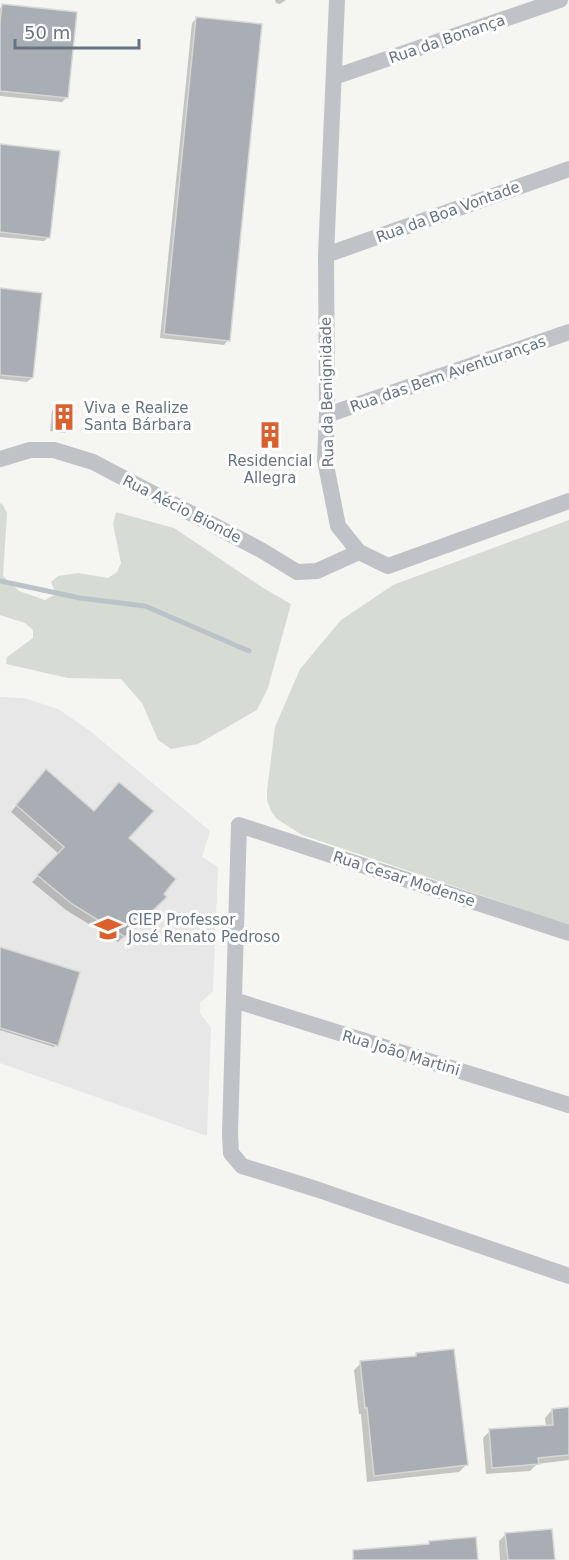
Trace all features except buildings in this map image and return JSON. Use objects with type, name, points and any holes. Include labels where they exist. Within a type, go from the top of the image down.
[{"type":"street","name":"Rua da Benignidade","points":[[337,0],[326,255],[325,460],[338,526],[359,552],[388,566],[569,501]]},
{"type":"street","name":"Rua da Bonança","points":[[334,77],[560,0]]},
{"type":"street","name":"Rua da Boa Vontade","points":[[326,255],[569,168]]},
{"type":"street","name":"Rua das Bem Aventuranças","points":[[327,415],[569,332]]},
{"type":"street","name":"Rua Aécio Bionde","points":[[0,459],[30,450],[54,450],[93,462],[261,550],[297,572],[317,571],[359,552]]},
{"type":"street","name":"Rua Cesar Modense","points":[[234,1000],[239,825],[569,933]]},
{"type":"street","name":"Rua João Martini","points":[[234,1000],[569,1105]]},
{"type":"street","points":[[234,1000],[230,1134],[231,1152],[242,1166],[569,1276]]},
{"type":"shaded area","points":[[0,503],[7,513],[3,576],[19,591],[45,600],[56,594],[51,582],[58,576],[78,573],[108,578],[117,572],[121,563],[113,524],[116,512],[174,528],[291,604],[268,688],[257,710],[198,744],[171,749],[158,740],[142,703],[121,679],[68,678],[6,664],[7,657],[33,638],[33,630],[25,623],[0,615]]},
{"type":"shaded area","points":[[569,520],[569,925],[302,835],[277,819],[267,800],[275,727],[300,669],[341,620],[393,585]]},
{"type":"shaded area","name":"CIEP Professor José Renato Pedroso","points":[[0,697],[24,698],[58,709],[90,731],[210,831],[202,857],[218,867],[213,991],[200,1003],[200,1013],[211,1028],[207,1136],[0,1063]]},
{"type":"waterway","points":[[0,581],[80,598],[145,606],[249,651]]},
{"type":"place","name":"Viva e Realize Santa Bárbara","points":[[64,417]]},
{"type":"place","name":"Residencial Allegra","points":[[270,435]]},
{"type":"place","name":"CIEP Professor José Renato Pedroso","points":[[108,929]]}]
